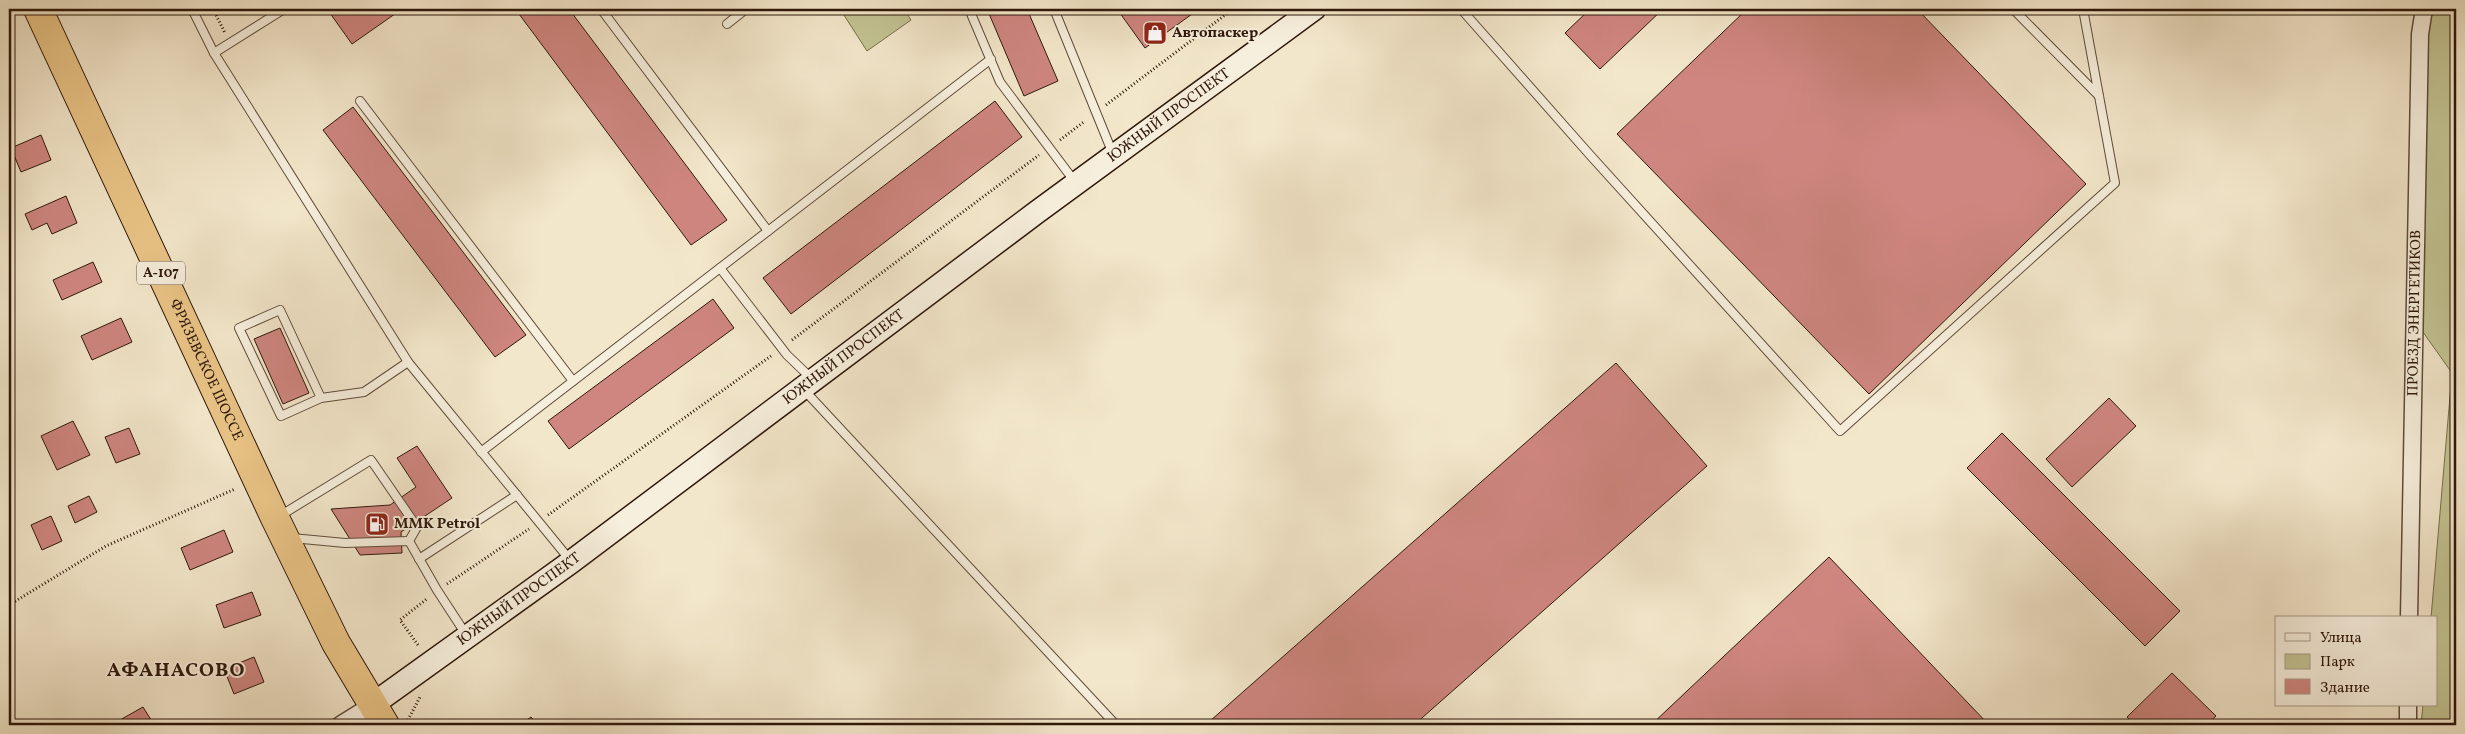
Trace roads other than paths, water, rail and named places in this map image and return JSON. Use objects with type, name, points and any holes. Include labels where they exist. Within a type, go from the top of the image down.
[{"type":"highway","name":"ФРЯЗЕВСКОЕ ШОССЕ","points":[[38,9],[280,528],[336,643],[378,715]]},
{"type":"main road","name":"ЮЖНЫЙ ПРОСПЕКТ","points":[[378,715],[468,637],[571,562],[807,383],[1076,183],[1314,9]]},
{"type":"street","name":"ПРОЕЗД ЭНЕРГЕТИКОВ","points":[[2409,616],[2420,34],[2424,9]]},
{"type":"street","points":[[2408,706],[2408,725]]},
{"type":"street","points":[[340,725],[378,715]]},
{"type":"lane","points":[[192,9],[214,53],[408,362],[571,562]]},
{"type":"lane","points":[[214,53],[284,9]]},
{"type":"lane","points":[[601,9],[768,231]]},
{"type":"lane","points":[[727,24],[746,9]]},
{"type":"lane","points":[[969,9],[1000,82],[1076,183]]},
{"type":"lane","points":[[1054,9],[1114,155]]},
{"type":"lane","points":[[1461,9],[1590,156],[1840,431],[2115,183],[2083,9]]},
{"type":"lane","points":[[2013,9],[2099,96]]},
{"type":"lane","points":[[481,452],[991,60]]},
{"type":"lane","points":[[360,101],[573,381]]},
{"type":"lane","points":[[720,268],[807,383],[1116,725]]},
{"type":"lane","points":[[321,398],[280,310],[240,328],[281,416],[321,398],[364,392],[408,362]]},
{"type":"lane","points":[[280,528],[371,460],[417,527],[409,541]]},
{"type":"lane","points":[[419,559],[517,495]]},
{"type":"lane","points":[[280,528],[345,543],[409,541]]},
{"type":"lane","points":[[409,541],[437,590],[468,637]]},
{"type":"place","name":"Автопаскер","points":[[1155,33]]},
{"type":"place","name":"MMK Petrol","points":[[377,524]]},
{"type":"district","name":"АФАНАСОВО","points":[[176,671]]}]
